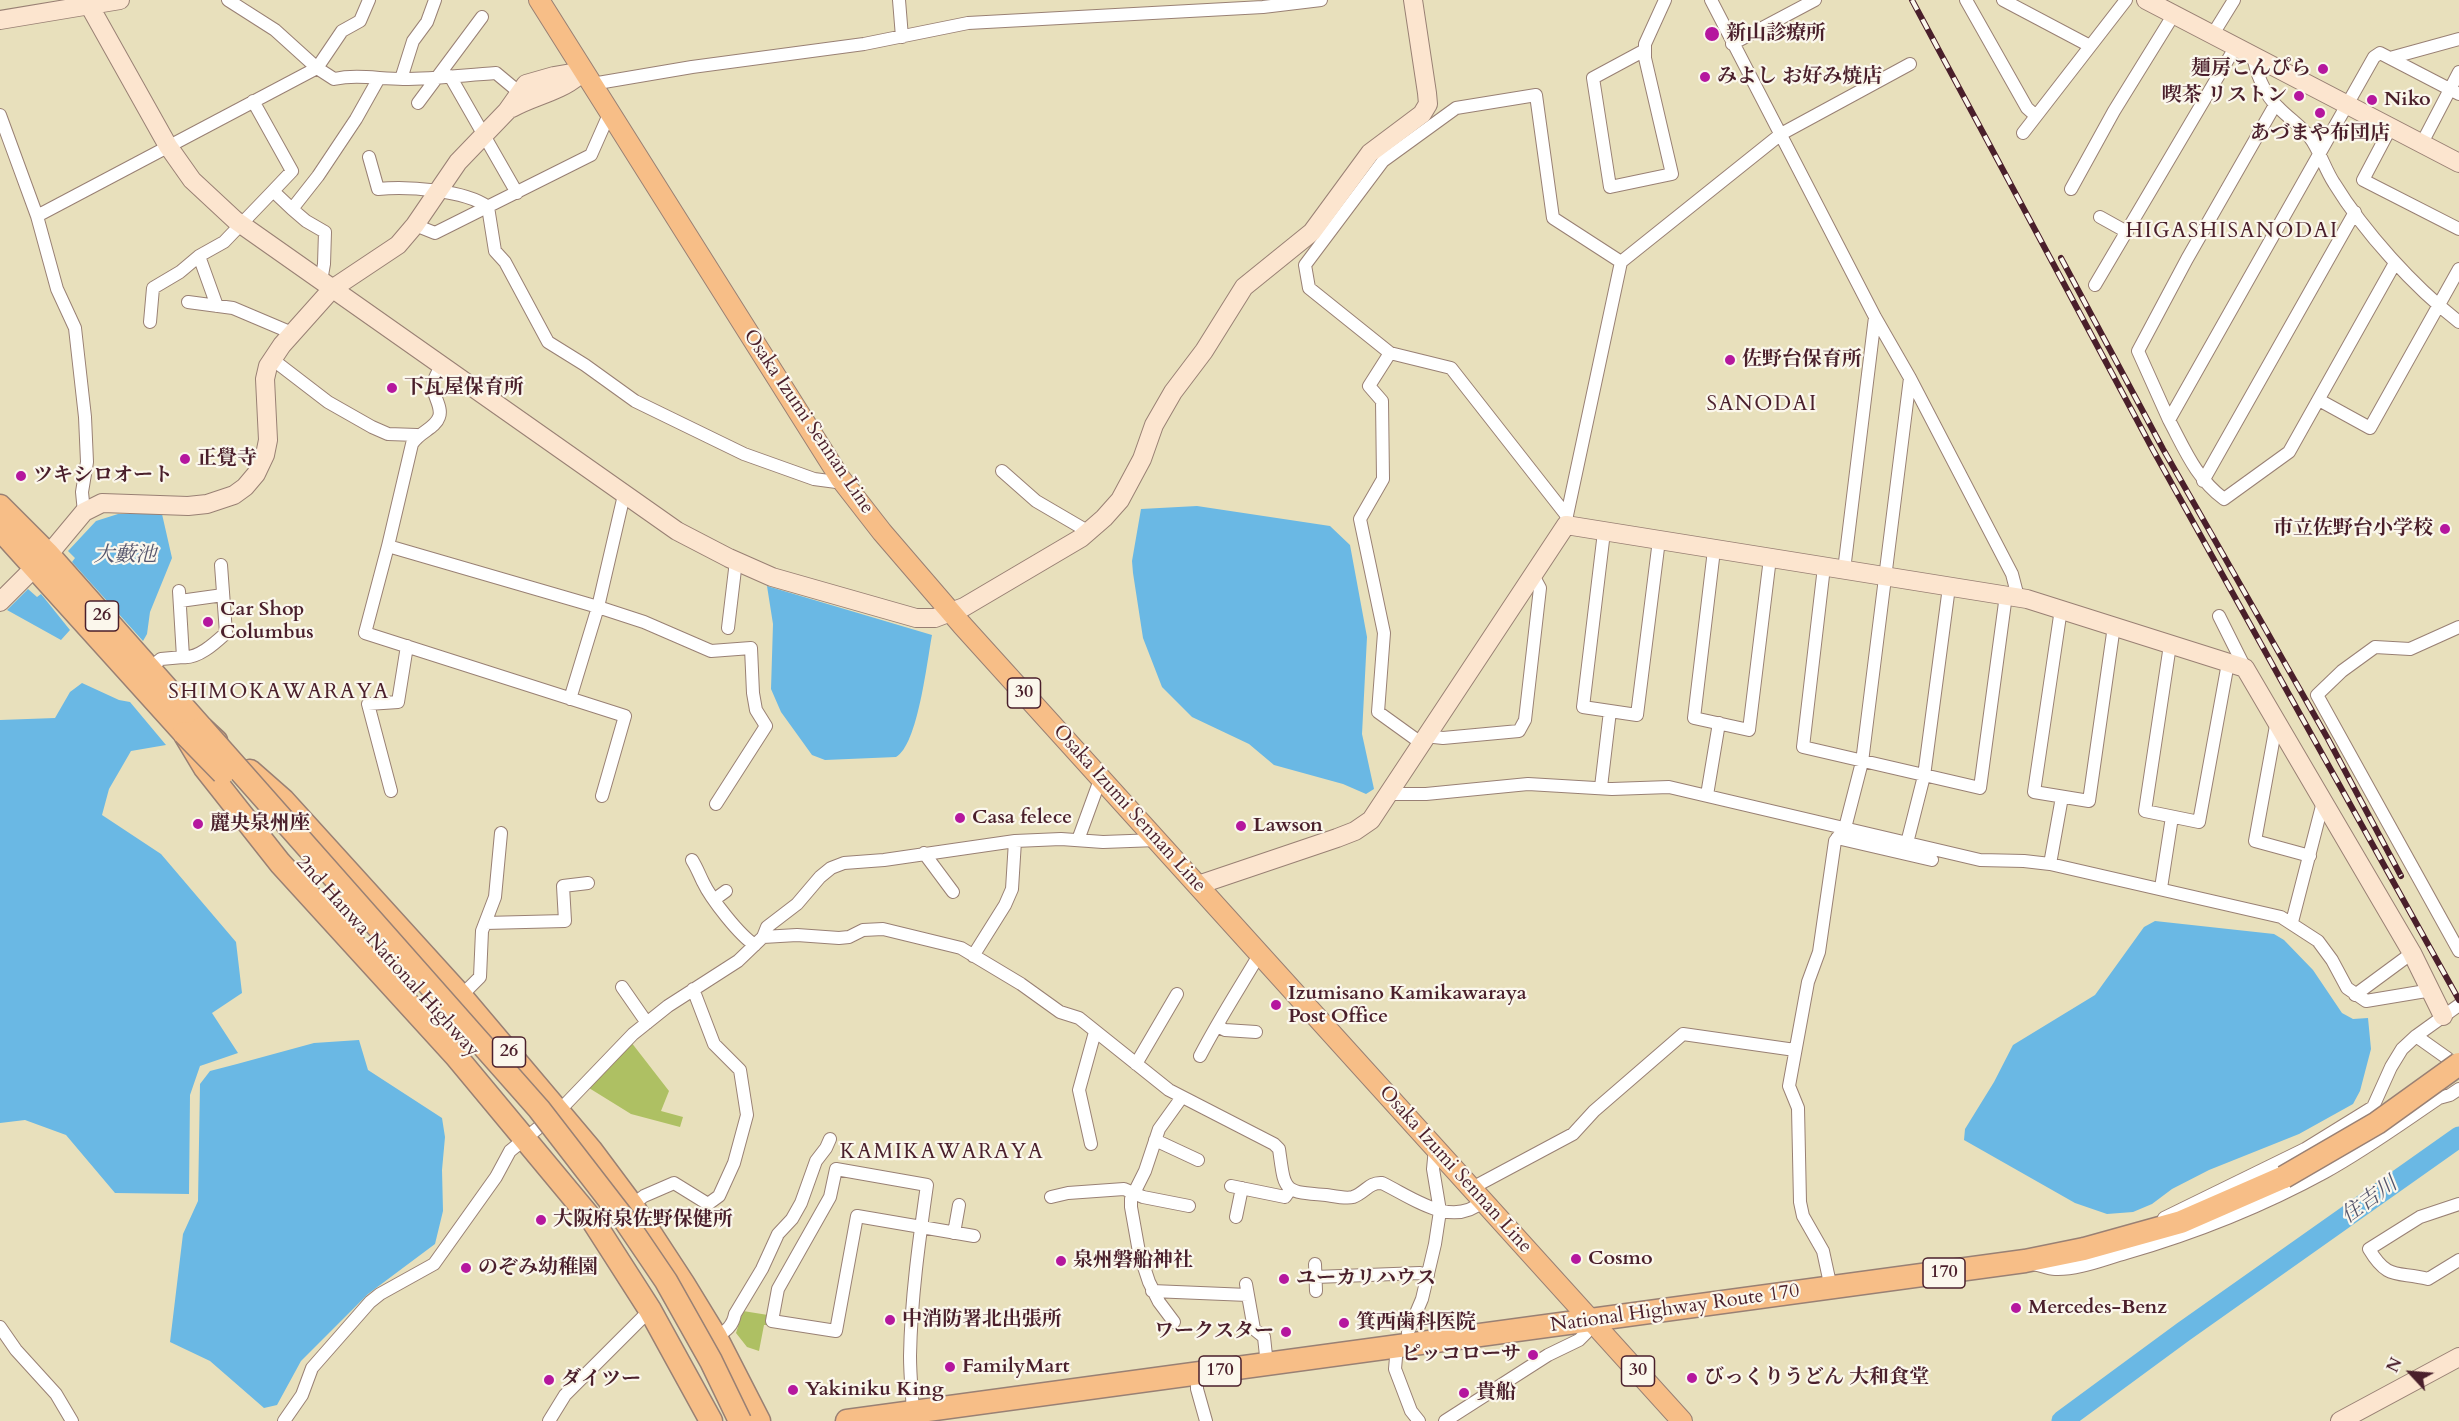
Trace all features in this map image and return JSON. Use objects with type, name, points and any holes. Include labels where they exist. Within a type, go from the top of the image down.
[{"type":"highway","name":"2nd Hanwa National Highway","points":[[0,506],[41,561],[193,731],[526,1114],[574,1175],[653,1286],[685,1341],[726,1421]]},
{"type":"highway","name":"2nd Hanwa National Highway","points":[[0,529],[41,561],[150,668],[193,731],[539,1108],[624,1219],[666,1281],[711,1361],[740,1421]]},
{"type":"highway","name":"26","points":[[193,731],[283,800],[461,996],[559,1111],[632,1205],[716,1338],[759,1421]]},
{"type":"highway","name":"26","points":[[193,731],[204,768],[280,863],[455,1055],[593,1221],[650,1310],[711,1421]]},
{"type":"highway","name":"National Highway Route 170","points":[[847,1421],[2025,1261],[2123,1239],[2181,1222],[2284,1177],[2377,1123],[2459,1064]]},
{"type":"main road","name":"Osaka Izumi Sennan Line","points":[[539,0],[844,483],[882,532],[951,612],[1682,1421]]},
{"type":"street","points":[[0,20],[120,0]]},
{"type":"street","points":[[228,0],[275,30],[316,68],[334,79],[351,76],[401,79],[436,78],[496,73],[520,93]]},
{"type":"street","points":[[37,216],[316,68],[342,31],[360,21],[369,0]]},
{"type":"street","points":[[401,79],[406,59],[427,21],[435,0]]},
{"type":"street","points":[[898,0],[902,37]]},
{"type":"street","points":[[0,602],[41,561],[84,512],[102,503],[188,506],[207,504],[234,495],[245,487],[256,474],[265,455],[268,440],[265,379],[272,359],[326,285],[398,245],[416,225],[458,162],[507,111],[526,84],[554,76],[588,78],[864,44],[968,23],[1263,7],[1321,0]]},
{"type":"street","points":[[89,5],[168,146],[192,180],[241,224],[677,531],[772,577],[916,618],[935,618],[964,607],[1089,532],[1120,500],[1142,459],[1154,425],[1166,404],[1204,351],[1244,287],[1312,232],[1370,153],[1422,114],[1428,104],[1413,0]]},
{"type":"street","points":[[1645,50],[1593,78],[1610,188],[1672,174],[1645,58],[1645,50],[1645,44],[1665,0]]},
{"type":"street","points":[[1711,0],[1875,317],[1910,378],[2012,574],[2012,596],[1980,788],[1803,747],[1824,567]]},
{"type":"street","points":[[1732,44],[1815,0]]},
{"type":"street","points":[[1966,0],[2027,108],[2036,116]]},
{"type":"street","points":[[2003,0],[2090,46]]},
{"type":"street","points":[[2023,133],[2126,0]]},
{"type":"street","points":[[2146,0],[2459,163]]},
{"type":"street","points":[[2213,34],[2234,0]]},
{"type":"street","points":[[2071,189],[2114,111],[2174,14]]},
{"type":"street","points":[[418,103],[482,17]]},
{"type":"street","points":[[2390,58],[2459,39]]},
{"type":"street","points":[[2245,50],[2275,105],[2300,126],[2314,143],[2334,184],[2395,263],[2439,307],[2459,322]]},
{"type":"street","points":[[2095,285],[2245,50]]},
{"type":"street","points":[[2169,420],[2374,57],[2380,53],[2454,91]]},
{"type":"street","points":[[1198,885],[1355,831],[1371,820],[1390,794],[1423,739],[1533,575],[1566,520],[1621,262],[1780,134],[1910,64]]},
{"type":"street","points":[[2422,143],[2454,91],[2459,72]]},
{"type":"street","points":[[450,76],[517,193]]},
{"type":"street","points":[[292,209],[318,176],[356,119],[379,78]]},
{"type":"street","points":[[507,111],[530,98],[588,78]]},
{"type":"street","points":[[1621,262],[1553,218],[1536,95],[1456,108],[1383,161],[1305,265],[1309,288],[1390,353],[1450,369],[1566,520],[1604,532],[2012,596],[2061,609],[2237,666]]},
{"type":"street","points":[[150,322],[153,288],[180,272],[199,256],[224,242],[292,171],[253,101]]},
{"type":"street","points":[[2275,105],[2187,258],[2138,351],[2169,420],[2203,482],[2224,499],[2289,452],[2395,263]]},
{"type":"street","points":[[416,225],[435,233],[591,155],[610,112]]},
{"type":"street","points":[[0,115],[37,216],[57,289],[75,328],[85,417],[87,462],[81,492],[84,512]]},
{"type":"street","points":[[2391,127],[2363,180],[2459,229]]},
{"type":"street","points":[[369,157],[378,189],[398,187],[438,192],[478,200],[488,207],[495,251],[505,262],[548,342],[635,401],[744,454],[814,479],[844,483]]},
{"type":"street","points":[[273,191],[306,221],[325,232],[326,285]]},
{"type":"street","points":[[2203,482],[2355,212]]},
{"type":"street","points":[[2100,216],[2127,232]]},
{"type":"street","points":[[199,256],[216,306]]},
{"type":"street","points":[[2319,400],[2370,428],[2459,269]]},
{"type":"street","points":[[188,302],[232,308],[292,333]]},
{"type":"street","points":[[1844,570],[1875,317]]},
{"type":"street","points":[[1390,353],[1369,386],[1382,401],[1383,479],[1360,519],[1384,633],[1378,712],[1423,739],[1520,731],[1525,720],[1540,588],[1533,575]]},
{"type":"street","points":[[272,359],[328,402],[388,434],[417,435],[433,426],[439,419],[440,413],[433,384],[441,366]]},
{"type":"street","points":[[1831,1288],[1823,1251],[1803,1216],[1800,1202],[1798,1108],[1789,1086],[1808,981],[1820,952],[1837,838],[1845,828],[1862,762],[1910,378]]},
{"type":"street","points":[[417,435],[412,444],[365,633],[625,716],[602,796]]},
{"type":"street","points":[[1002,471],[1036,501],[1089,532]]},
{"type":"street","points":[[570,699],[598,607],[624,495]]},
{"type":"street","points":[[1604,532],[1583,707],[1637,715],[1659,540]]},
{"type":"street","points":[[388,546],[598,607],[644,622],[711,651],[751,648],[756,710],[766,726],[716,804]]},
{"type":"street","points":[[1714,550],[1694,718],[1749,730],[1770,558]]},
{"type":"street","points":[[728,628],[736,561]]},
{"type":"street","points":[[150,668],[161,659],[190,658],[214,644],[226,633],[221,565]]},
{"type":"street","points":[[1907,843],[1924,776],[1949,587]]},
{"type":"street","points":[[183,657],[175,621],[179,596],[223,595]]},
{"type":"street","points":[[2061,609],[2034,792],[2089,801],[2114,626]]},
{"type":"street","points":[[2218,616],[2237,666],[2277,720],[2412,952],[2443,1016]]},
{"type":"street","points":[[2459,627],[2410,649],[2375,647],[2342,671],[2317,695],[2459,951]]},
{"type":"street","points":[[2170,645],[2145,812],[2199,822],[2237,666]]},
{"type":"street","points":[[391,791],[368,704],[398,702],[407,646]]},
{"type":"street","points":[[1601,788],[1610,711]]},
{"type":"street","points":[[2277,720],[2256,841],[2310,856]]},
{"type":"street","points":[[1707,795],[1719,723]]},
{"type":"street","points":[[1078,840],[1101,777]]},
{"type":"street","points":[[1390,794],[1426,794],[1528,784],[1601,788],[1669,787],[1980,861],[2024,861],[2050,864],[2281,917],[2318,941],[2332,960],[2346,988],[2366,1001],[2432,990]]},
{"type":"street","points":[[2050,864],[2062,797]]},
{"type":"street","points":[[2292,922],[2323,802]]},
{"type":"street","points":[[2161,888],[2172,817]]},
{"type":"street","points":[[461,996],[480,977],[482,931],[495,897],[501,833]]},
{"type":"street","points":[[1837,838],[1932,860]]},
{"type":"street","points":[[284,1421],[302,1395],[312,1368],[370,1302],[434,1264],[496,1177],[510,1151],[559,1111],[647,1023],[693,989],[738,961],[759,941],[767,927],[797,904],[820,877],[831,868],[854,861],[884,860],[1015,841],[1157,840]]},
{"type":"street","points":[[973,956],[1005,905],[1012,889],[1015,841]]},
{"type":"street","points":[[924,853],[953,892]]},
{"type":"street","points":[[692,860],[699,870],[703,883],[744,938],[759,941],[797,935],[839,938],[849,937],[863,930],[883,928],[961,948],[1021,984],[1060,1012],[1079,1018],[1169,1090],[1274,1144],[1279,1149],[1284,1183],[1290,1190],[1299,1193],[1353,1197],[1374,1183],[1382,1183],[1445,1214],[1462,1212],[1477,1206],[1477,1194],[1573,1134],[1594,1111],[1683,1034],[1795,1050]]},
{"type":"street","points":[[485,923],[565,921],[563,886],[588,884]]},
{"type":"street","points":[[715,900],[726,891]]},
{"type":"street","points":[[2355,995],[2412,952]]},
{"type":"street","points":[[1200,1056],[1261,955]]},
{"type":"street","points":[[622,987],[647,1023]]},
{"type":"street","points":[[632,1205],[644,1196],[674,1183],[708,1204],[719,1196],[734,1163],[747,1115],[740,1070],[714,1044],[693,989]]},
{"type":"street","points":[[1136,1064],[1177,994]]},
{"type":"street","points":[[2123,1239],[2305,1149],[2373,1107],[2402,1049],[2459,1005]]},
{"type":"street","points":[[1217,1026],[1225,1030],[1256,1032]]},
{"type":"street","points":[[1091,1144],[1080,1090],[1095,1032]]},
{"type":"street","points":[[2416,1036],[2459,1069]]},
{"type":"street","points":[[2025,1261],[2054,1269],[2078,1266],[2172,1240],[2225,1220],[2326,1172],[2439,1098],[2459,1089]]},
{"type":"street","points":[[1174,1322],[1152,1291],[1134,1230],[1131,1206],[1159,1129],[1182,1097]]},
{"type":"street","points":[[716,1338],[734,1322],[735,1314],[762,1269],[778,1234],[792,1219],[801,1203],[816,1161],[826,1149],[830,1139]]},
{"type":"street","points":[[1155,1140],[1198,1160]]},
{"type":"street","points":[[1419,1421],[1411,1411],[1395,1369],[1422,1299],[1440,1211],[1433,1169],[1434,1148]]},
{"type":"street","points":[[913,1412],[910,1357],[921,1226],[927,1185],[836,1169],[830,1197],[778,1289],[772,1321],[836,1331],[857,1216],[921,1226],[974,1236]]},
{"type":"street","points":[[1236,1217],[1237,1187],[1285,1197],[1290,1190]]},
{"type":"street","points":[[1051,1197],[1068,1193],[1124,1189],[1189,1206]]},
{"type":"street","points":[[2459,1204],[2420,1217],[2369,1249],[2376,1262],[2393,1275],[2428,1279],[2459,1260]]},
{"type":"street","points":[[954,1233],[959,1205]]},
{"type":"street","points":[[1316,1292],[1315,1270],[1363,1269],[1428,1275]]},
{"type":"street","points":[[1152,1291],[1191,1298],[1247,1290],[1254,1329],[1264,1337],[1267,1365]]},
{"type":"street","points":[[549,1421],[565,1395],[650,1310]]},
{"type":"street","points":[[1444,1421],[1548,1355],[1579,1340],[1593,1320]]},
{"type":"street","points":[[0,1328],[16,1350],[56,1394],[72,1421]]},
{"type":"street","points":[[2342,1421],[2459,1357]]},
{"type":"street","points":[[1197,1374],[1197,1389],[1206,1421]]},
{"type":"green space","points":[[631,1042],[669,1091],[661,1111],[683,1117],[680,1127],[631,1114],[589,1088]]},
{"type":"green space","points":[[743,1311],[768,1315],[759,1351],[747,1347],[736,1333]]},
{"type":"water","points":[[1197,506],[1330,526],[1350,545],[1367,637],[1362,734],[1374,789],[1366,794],[1343,784],[1274,765],[1249,744],[1192,717],[1162,687],[1143,638],[1133,573],[1132,561],[1141,509]]},
{"type":"water","name":"大藪池","points":[[118,514],[162,514],[172,558],[150,612],[147,634],[143,641],[72,562],[75,558],[68,551],[96,521]]},
{"type":"water","points":[[767,586],[932,635],[916,720],[904,749],[896,757],[825,760],[812,755],[781,712],[771,689],[773,624]]},
{"type":"water","points":[[28,589],[37,597],[41,594],[70,630],[61,640],[7,610]]},
{"type":"water","points":[[82,683],[119,700],[130,702],[166,745],[131,751],[109,789],[102,815],[161,854],[236,942],[242,993],[212,1013],[238,1053],[200,1066],[190,1095],[189,1194],[115,1193],[66,1135],[25,1120],[0,1123],[0,720],[55,718],[70,692]]},
{"type":"water","points":[[2155,921],[2274,934],[2284,940],[2313,970],[2342,1013],[2353,1019],[2368,1018],[2371,1049],[2360,1091],[2353,1104],[2299,1134],[2209,1170],[2172,1189],[2152,1204],[2133,1212],[2107,1214],[2075,1203],[1964,1140],[1965,1129],[1994,1082],[2013,1045],[2095,995],[2144,927]]},
{"type":"water","points":[[359,1040],[368,1070],[442,1118],[445,1137],[442,1170],[443,1211],[435,1244],[368,1294],[301,1361],[277,1405],[264,1408],[210,1361],[170,1342],[183,1234],[198,1201],[200,1084],[210,1071],[314,1043]]},
{"type":"waterway","name":"住吉川","points":[[2062,1421],[2183,1332],[2459,1137]]},
{"type":"railway","points":[[1912,0],[2153,450],[2459,1000]]},
{"type":"railway","points":[[2061,258],[2163,449],[2328,739],[2401,876]]},
{"type":"place","name":"新山診療所","points":[[1712,34]]},
{"type":"place","name":"麺房こんぴら","points":[[2323,69]]},
{"type":"place","name":"みよし お好み焼店","points":[[1705,77]]},
{"type":"place","name":"喫茶 リストン","points":[[2299,96]]},
{"type":"place","name":"Niko","points":[[2372,100]]},
{"type":"place","name":"あづまや布団店","points":[[2320,113]]},
{"type":"place","name":"佐野台保育所","points":[[1730,360]]},
{"type":"place","name":"下瓦屋保育所","points":[[392,388]]},
{"type":"place","name":"正覺寺","points":[[185,459]]},
{"type":"place","name":"ツキシロオート","points":[[21,476]]},
{"type":"place","name":"市立佐野台小学校","points":[[2445,529]]},
{"type":"place","name":"Car Shop Columbus","points":[[208,622]]},
{"type":"place","name":"Casa felece","points":[[960,818]]},
{"type":"place","name":"麗央泉州座","points":[[198,824]]},
{"type":"place","name":"Lawson","points":[[1241,826]]},
{"type":"place","name":"Izumisano Kamikawaraya Post Office","points":[[1276,1005]]},
{"type":"place","name":"大阪府泉佐野保健所","points":[[541,1220]]},
{"type":"place","name":"Cosmo","points":[[1576,1259]]},
{"type":"place","name":"泉州磐船神社","points":[[1061,1261]]},
{"type":"place","name":"のぞみ幼稚園","points":[[466,1268]]},
{"type":"place","name":"ユーカリハウス","points":[[1284,1279]]},
{"type":"place","name":"Mercedes-Benz","points":[[2016,1308]]},
{"type":"place","name":"中消防署北出張所","points":[[890,1320]]},
{"type":"place","name":"箕西歯科医院","points":[[1344,1323]]},
{"type":"place","name":"ワークスター","points":[[1286,1332]]},
{"type":"place","name":"ピッコローサ","points":[[1533,1355]]},
{"type":"place","name":"FamilyMart","points":[[950,1367]]},
{"type":"place","name":"びっくりうどん 大和食堂","points":[[1692,1378]]},
{"type":"place","name":"ダイツー","points":[[549,1380]]},
{"type":"place","name":"Yakiniku King","points":[[793,1390]]},
{"type":"place","name":"貴船","points":[[1464,1393]]},
{"type":"district","name":"HIGASHISANODAI","points":[[2232,232]]},
{"type":"district","name":"SANODAI","points":[[1762,405]]},
{"type":"district","name":"SHIMOKAWARAYA","points":[[279,693]]},
{"type":"district","name":"KAMIKAWARAYA","points":[[942,1153]]}]
